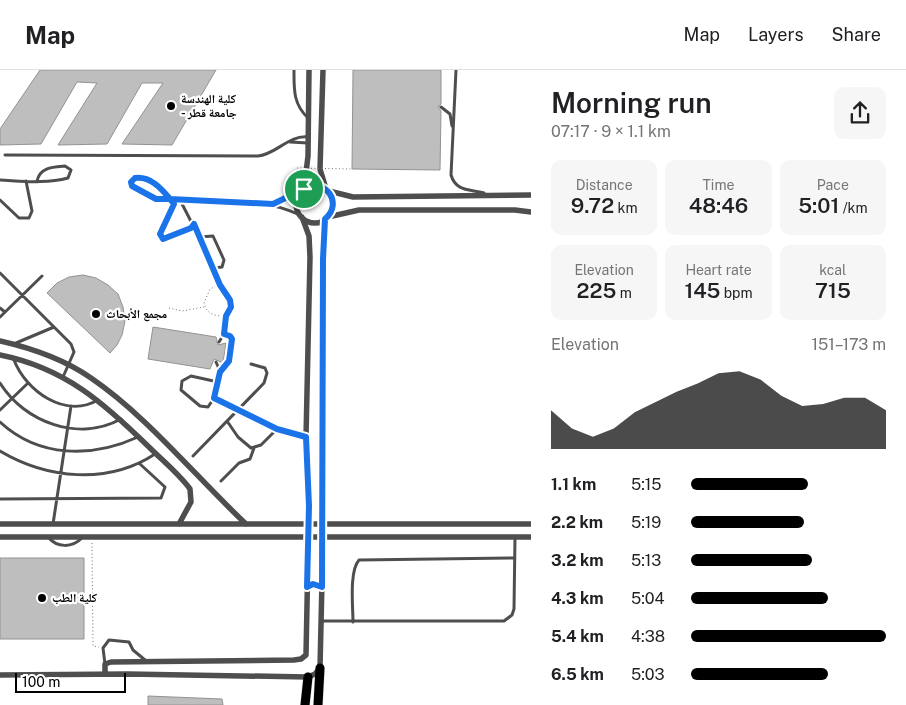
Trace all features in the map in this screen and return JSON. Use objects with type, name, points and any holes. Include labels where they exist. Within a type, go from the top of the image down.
[{"type":"main road","points":[[318,705],[320,668]]},
{"type":"main road","points":[[305,705],[308,676]]},
{"type":"street","points":[[106,674],[105,664],[111,662],[146,660],[301,660],[306,655],[308,647],[308,524],[306,437],[310,257],[309,236],[296,204],[298,196],[303,189],[308,140],[309,70]]},
{"type":"street","points":[[0,675],[308,676],[315,674],[320,668],[323,538],[323,259],[326,218],[333,202],[320,169],[323,70]]},
{"type":"street","points":[[303,189],[315,185],[353,197],[494,197],[531,195]]},
{"type":"street","points":[[301,216],[315,222],[359,210],[515,210],[531,212]]},
{"type":"street","points":[[0,341],[14,344],[90,377],[121,401],[246,524]]},
{"type":"street","points":[[0,355],[36,364],[63,378],[99,400],[121,419],[190,489],[192,502],[179,524]]},
{"type":"street","points":[[0,524],[531,524]]},
{"type":"street","points":[[0,537],[307,539],[531,537]]},
{"type":"street","points":[[307,587],[313,584],[322,587]]},
{"type":"lane","points":[[294,70],[295,99],[299,108],[309,119]]},
{"type":"lane","points":[[456,70],[451,171],[454,182],[462,190],[494,197]]},
{"type":"lane","points":[[441,106],[450,114],[453,129]]},
{"type":"lane","points":[[5,155],[258,156],[274,152],[286,142],[297,138],[308,140]]},
{"type":"lane","points":[[0,180],[37,182],[66,179],[70,177],[71,170],[65,166],[45,169],[40,173],[37,182]]},
{"type":"lane","points":[[194,224],[191,228],[163,239],[160,234],[174,204],[170,199],[162,189],[148,180],[135,178],[131,182],[132,186],[156,199],[170,199],[179,198],[273,204],[301,216]]},
{"type":"lane","points":[[0,200],[19,218],[29,218],[32,211],[26,181]]},
{"type":"lane","points":[[273,204],[303,189]]},
{"type":"lane","points":[[179,198],[194,224],[214,268],[222,267],[224,260],[213,236],[200,236]]},
{"type":"lane","points":[[0,274],[73,346],[73,355],[63,378]]},
{"type":"lane","points":[[0,317],[42,276]]},
{"type":"lane","points":[[0,308],[5,312]]},
{"type":"lane","points":[[14,344],[54,327]]},
{"type":"lane","points":[[219,342],[224,334],[230,336],[232,342],[228,364],[220,372]]},
{"type":"lane","points":[[13,357],[27,384],[54,402],[70,406],[88,405],[99,400]]},
{"type":"lane","points":[[216,362],[220,372],[218,382],[214,398],[208,407],[200,406],[182,392],[180,384],[186,377],[191,376],[218,382]]},
{"type":"lane","points":[[193,456],[263,385],[266,378],[265,368],[251,364]]},
{"type":"lane","points":[[0,383],[12,399],[36,418],[68,428],[94,429],[109,426],[121,419]]},
{"type":"lane","points":[[0,410],[27,384]]},
{"type":"lane","points":[[214,398],[277,429],[306,437]]},
{"type":"lane","points":[[53,524],[70,406]]},
{"type":"lane","points":[[0,422],[35,444],[64,452],[94,451],[121,445],[139,437]]},
{"type":"lane","points":[[227,422],[238,437],[249,447],[254,448],[261,446],[277,429]]},
{"type":"lane","points":[[220,481],[239,463],[250,460],[254,448]]},
{"type":"lane","points":[[0,451],[19,461],[60,474],[81,476],[100,474],[140,464],[156,454]]},
{"type":"lane","points":[[0,499],[161,498],[165,487],[140,464]]},
{"type":"lane","points":[[322,621],[504,621],[512,615],[514,609],[515,537]]},
{"type":"lane","points":[[353,622],[353,574],[359,560],[514,558]]},
{"type":"lane","points":[[105,664],[103,649],[105,642],[108,640],[125,640],[129,642],[137,655],[146,660]]},
{"type":"path","points":[[297,168],[352,169]]},
{"type":"path","points":[[214,268],[220,285],[230,300],[231,307],[226,316],[224,334]]},
{"type":"path","points":[[220,285],[210,289],[204,298],[204,307],[212,314],[226,316]]},
{"type":"path","points":[[170,308],[194,310],[204,307]]},
{"type":"path","points":[[92,537],[93,646],[103,649]]},
{"type":"building","name":"كلية الهندسة - جامعة قطر","points":[[40,70],[216,70],[172,145],[122,144],[163,83],[142,83],[107,144],[58,145],[97,83],[77,82],[41,144],[0,145],[0,129]]},
{"type":"building","points":[[353,70],[441,70],[441,104],[438,107],[441,111],[440,170],[352,169]]},
{"type":"building","name":"مجمع الأبحاث","points":[[83,275],[96,278],[108,285],[118,294],[123,307],[125,321],[122,335],[110,353],[47,293],[57,283],[69,277]]},
{"type":"building","points":[[153,327],[216,337],[218,345],[226,343],[223,363],[214,359],[210,369],[148,359]]},
{"type":"building","name":"كلية الطب","points":[[0,558],[84,558],[84,639],[0,639]]},
{"type":"building","points":[[148,696],[222,699],[223,705],[148,705]]},
{"type":"place","name":"كلية الهندسة - جامعة قطر","points":[[171,106]]},
{"type":"place","name":"مجمع الأبحاث","points":[[96,314]]},
{"type":"place","name":"كلية الطب","points":[[42,598]]},
{"type":"route","points":[[304,189],[273,204],[170,199],[162,189],[148,180],[140,177],[135,178],[131,182],[132,186],[156,199],[170,199],[174,204],[172,213],[160,234],[163,239],[191,228],[194,224],[220,285],[229,296],[231,307],[226,316],[224,334],[232,339],[229,361],[220,372],[214,398],[277,429],[306,437],[309,506],[307,587],[313,584],[322,587],[323,259],[325,219],[332,210],[333,198],[329,191],[322,187],[315,185],[304,189]]}]
